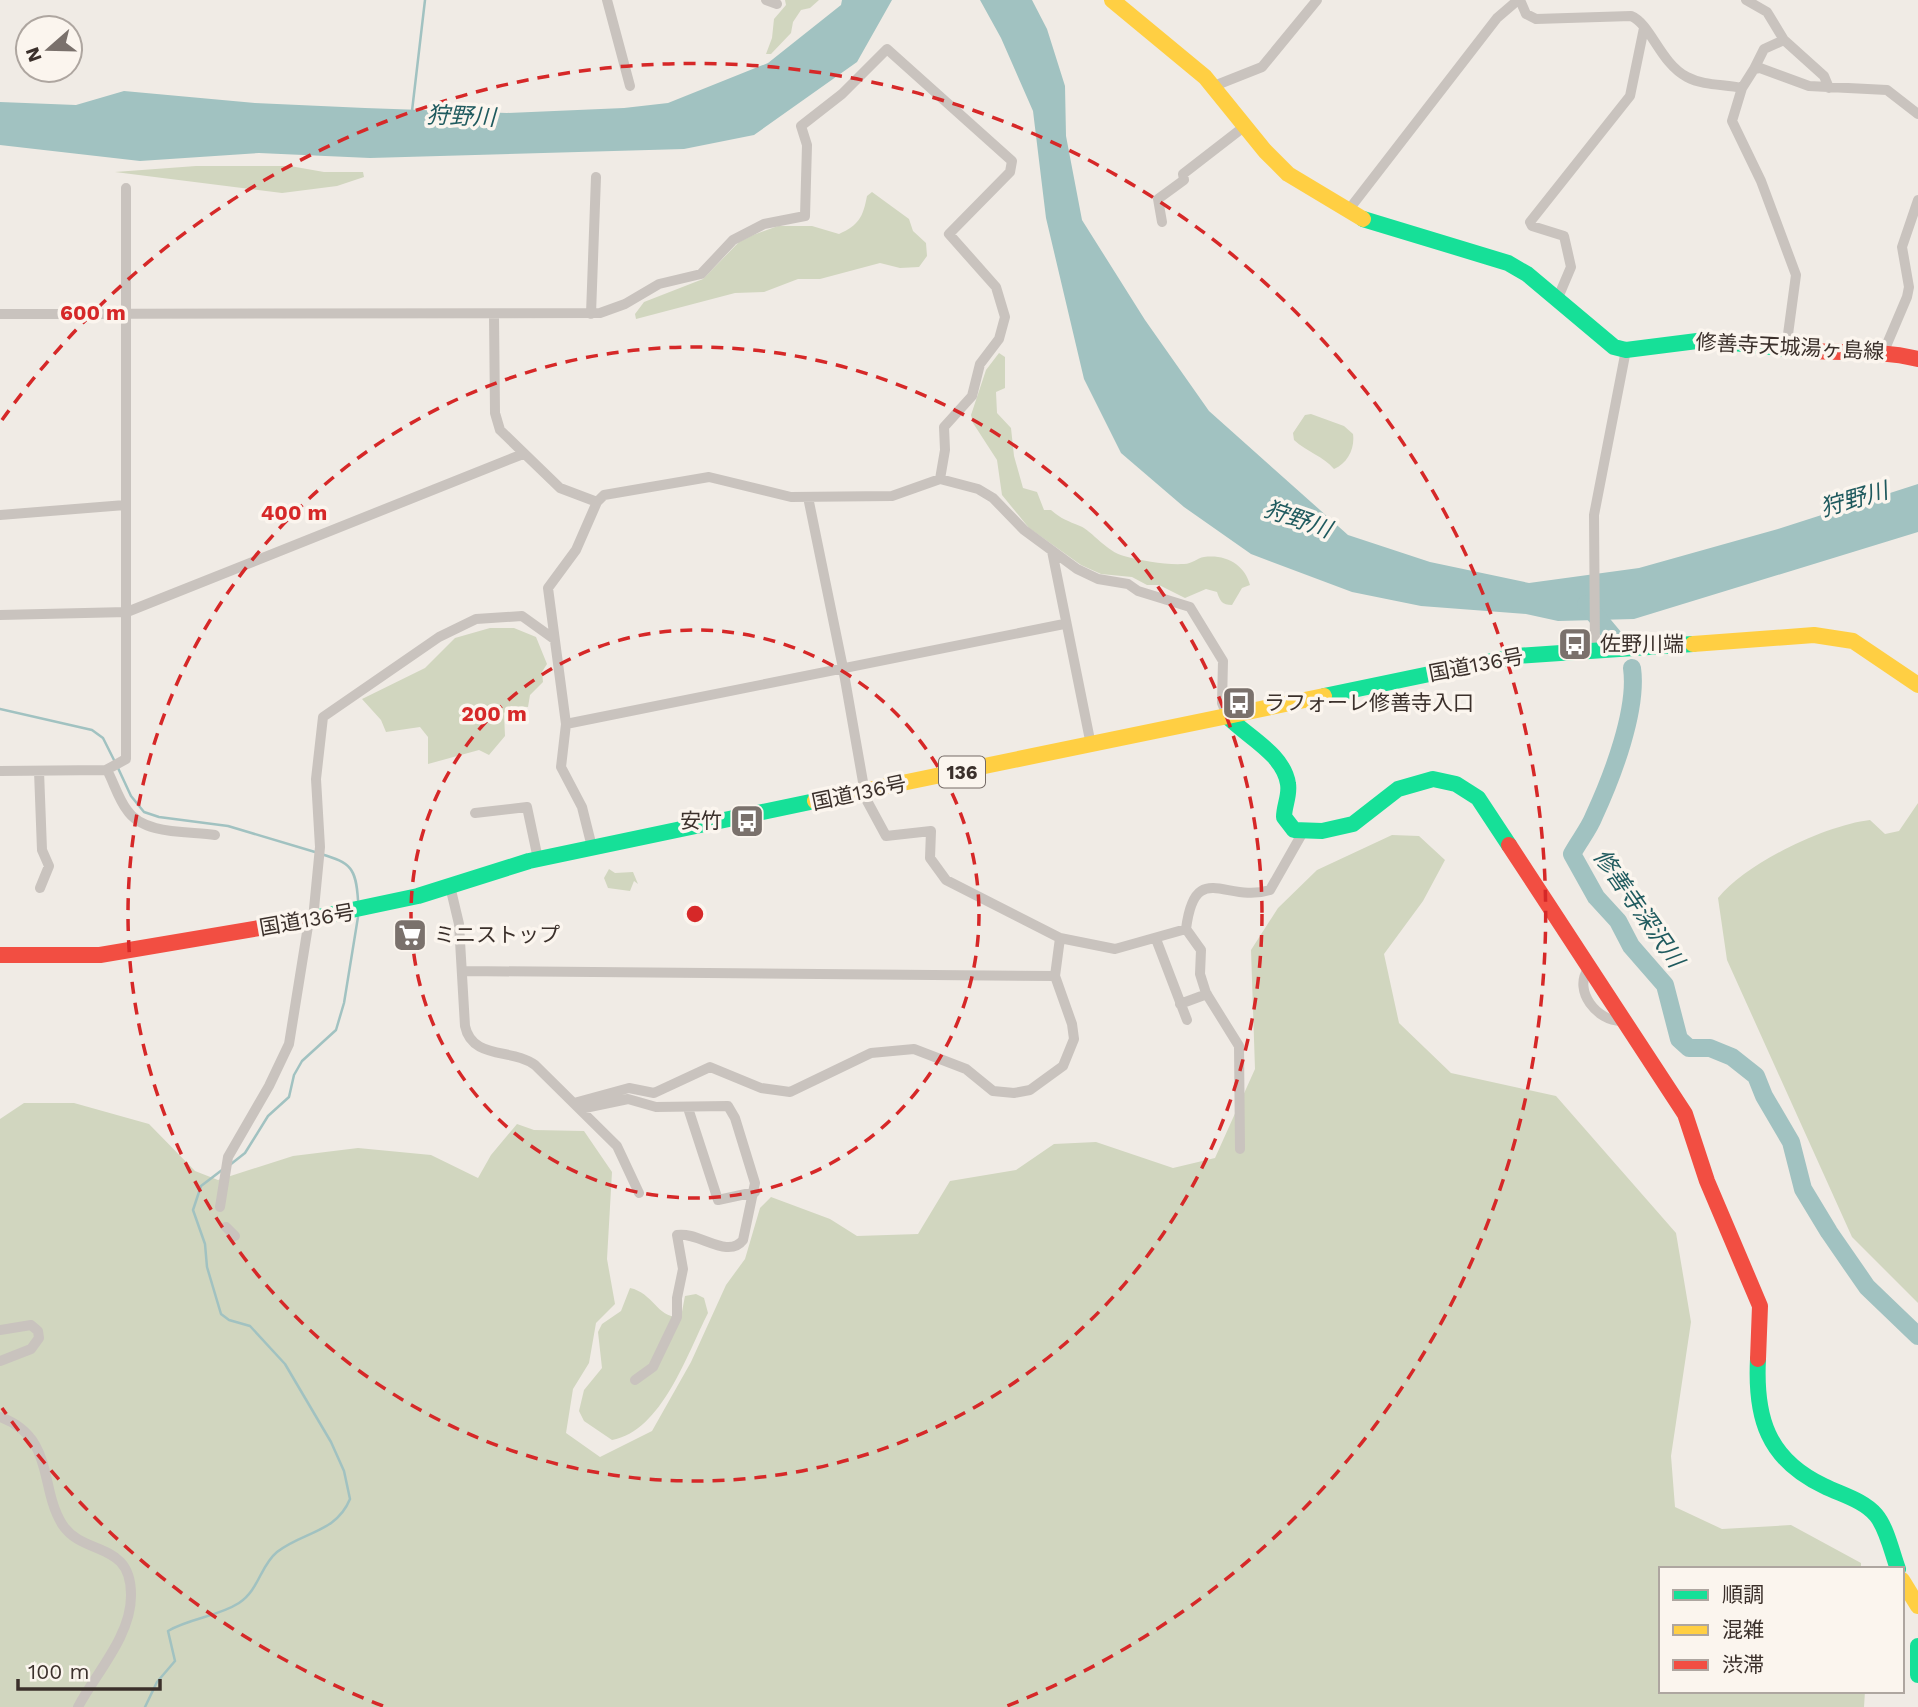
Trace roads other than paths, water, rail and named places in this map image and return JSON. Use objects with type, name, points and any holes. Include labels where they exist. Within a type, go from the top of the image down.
[{"type":"main road","points":[[1117,2],[1213,86],[1288,174],[1367,222],[1508,263],[1527,274],[1614,347],[1626,349]]},
{"type":"main road","name":"修善寺天城湯ヶ島線","points":[[1626,349],[1705,340],[1832,354],[1884,351],[1918,359]]},
{"type":"main road","name":"国道136号","points":[[0,955],[100,955],[390,904],[538,859],[592,847],[1516,656],[1595,645],[1787,635],[1839,637],[1871,651],[1918,685]]},
{"type":"main road","points":[[1227,716],[1282,768],[1289,786],[1283,808],[1285,818],[1292,829],[1303,832],[1333,830],[1359,822],[1387,796],[1430,777],[1455,781],[1478,798],[1621,1021],[1685,1114],[1707,1181],[1760,1306],[1756,1396],[1764,1429],[1775,1446],[1798,1470],[1821,1485],[1862,1503],[1877,1516],[1897,1567]]},
{"type":"main road","points":[[1904,1583],[1918,1606]]},
{"type":"main road","points":[[1918,1646],[1918,1675]]},
{"type":"street","points":[[607,0],[630,86]]},
{"type":"street","points":[[1213,86],[1262,67],[1317,0]]},
{"type":"street","points":[[1347,212],[1497,19],[1519,0],[1526,14],[1536,19],[1631,16],[1644,28],[1660,54],[1688,78],[1742,88]]},
{"type":"street","points":[[1746,0],[1772,17],[1784,40],[1824,76],[1829,88]]},
{"type":"street","points":[[1557,300],[1571,267],[1564,236],[1532,226],[1530,222],[1630,96],[1644,28]]},
{"type":"street","points":[[1784,40],[1764,49],[1742,88],[1732,114],[1733,126],[1761,181],[1796,275],[1787,349]]},
{"type":"street","points":[[0,314],[591,314],[625,304],[659,285],[701,274],[733,240],[764,224],[805,216],[807,145],[801,126],[842,94],[887,49],[1012,161],[1010,172],[950,234],[996,287],[1005,317],[999,339],[980,364],[972,396],[944,427],[945,450],[940,479]]},
{"type":"street","points":[[1754,69],[1760,68],[1801,85],[1887,90],[1918,114]]},
{"type":"street","points":[[1162,222],[1158,199],[1184,180],[1183,174],[1245,126]]},
{"type":"street","points":[[591,314],[597,177]]},
{"type":"street","points":[[0,771],[108,770],[124,763],[127,612],[126,188]]},
{"type":"street","points":[[1884,351],[1913,287],[1902,247],[1918,200]]},
{"type":"street","points":[[494,315],[495,413],[500,430],[560,488],[597,502]]},
{"type":"street","points":[[1595,645],[1593,535],[1598,486],[1626,349]]},
{"type":"street","points":[[0,615],[127,612],[523,454]]},
{"type":"street","points":[[592,847],[582,807],[561,767],[566,724],[549,586],[576,550],[597,502],[604,495],[709,477],[791,497],[892,496],[940,479],[986,493],[1052,551],[1098,579],[1128,584],[1138,591],[1190,607],[1223,661],[1222,703],[1227,716]]},
{"type":"street","points":[[808,497],[844,668],[867,803],[886,836],[930,831],[930,858],[946,880],[1060,939],[1106,949],[1156,939],[1186,929]]},
{"type":"street","points":[[0,515],[125,505]]},
{"type":"street","points":[[1052,551],[1091,745]]},
{"type":"street","points":[[220,1207],[228,1157],[269,1086],[289,1044],[311,919],[320,847],[316,779],[323,717],[439,637],[476,619],[505,614],[522,615],[554,639]]},
{"type":"street","points":[[566,724],[1065,624]]},
{"type":"street","points":[[108,770],[127,810],[137,821],[149,827],[215,835]]},
{"type":"street","points":[[39,771],[41,850],[49,866],[40,888]]},
{"type":"street","points":[[475,813],[497,808],[527,807],[538,859]]},
{"type":"street","points":[[1240,1149],[1239,1046],[1207,994],[1200,974],[1201,950],[1186,929],[1192,902],[1202,888],[1263,892],[1275,886],[1303,832]]},
{"type":"street","points":[[450,886],[459,924],[464,971],[465,1026],[469,1038],[478,1046],[530,1062],[617,1146],[639,1193]]},
{"type":"street","points":[[577,1106],[629,1088],[654,1093],[710,1067],[761,1088],[796,1091],[864,1056],[904,1049],[929,1053],[966,1069],[993,1091],[1014,1093],[1030,1090],[1063,1066],[1073,1039],[1072,1024],[1055,976],[1060,939]]},
{"type":"street","points":[[1156,939],[1187,1020]]},
{"type":"street","points":[[464,971],[1055,976]]},
{"type":"street","points":[[1180,1004],[1207,994]]},
{"type":"street","points":[[577,1106],[628,1099],[656,1107],[723,1105],[731,1108],[754,1179],[755,1192],[748,1208],[743,1240],[736,1248],[677,1236],[683,1269],[675,1324],[653,1367],[635,1380]]},
{"type":"street","points":[[688,1108],[718,1200],[755,1192]]},
{"type":"street","points":[[226,1227],[235,1236]]},
{"type":"street","points":[[0,1330],[31,1325],[38,1331],[39,1338],[31,1349],[0,1362]]},
{"type":"street","points":[[0,1417],[21,1428],[30,1439],[47,1473],[58,1516],[68,1531],[119,1559],[128,1575],[131,1595],[126,1625],[78,1707]]},
{"type":"water","name":"狩野川","points":[[842,0],[892,0],[857,62],[754,135],[684,149],[370,158],[259,153],[140,161],[0,145],[0,102],[76,105],[124,91],[255,103],[507,113],[624,108],[668,103],[768,63],[841,5]]},
{"type":"water","name":"狩野川","points":[[980,0],[1032,0],[1047,29],[1065,86],[1066,136],[1082,220],[1145,320],[1209,411],[1348,535],[1430,562],[1529,583],[1639,568],[1778,529],[1918,484],[1918,532],[1634,619],[1558,621],[1526,614],[1421,606],[1352,592],[1251,554],[1184,507],[1121,453],[1084,379],[1046,218],[1033,111],[1001,38]]},
{"type":"waterway","points":[[412,111],[425,0]]},
{"type":"waterway","name":"修善寺深沢川","points":[[1586,604],[1621,646]]},
{"type":"waterway","name":"修善寺深沢川","points":[[1632,668],[1631,703],[1622,743],[1592,821],[1572,854],[1596,897],[1618,921],[1631,946],[1665,985],[1679,1039],[1689,1048],[1710,1048],[1732,1057],[1756,1076],[1764,1096],[1791,1142],[1803,1189],[1829,1232],[1867,1287],[1918,1336]]},
{"type":"waterway","points":[[0,709],[92,730],[103,738],[115,762]]},
{"type":"waterway","points":[[118,768],[131,796],[144,812],[159,817],[228,826],[315,852]]},
{"type":"waterway","points":[[321,854],[339,860],[350,868],[356,881],[358,900]]},
{"type":"waterway","points":[[231,1164],[245,1153],[268,1116],[289,1097],[294,1075],[302,1061],[336,1030],[344,1003],[358,917]]},
{"type":"waterway","points":[[145,1707],[157,1682],[175,1661],[168,1631],[222,1611],[246,1598],[277,1552],[336,1519],[350,1499],[344,1471],[331,1442],[285,1364],[250,1326],[229,1320],[221,1314],[207,1267],[205,1244],[193,1210],[201,1186],[222,1170]]},
{"type":"place","name":"佐野川端","points":[[1575,644]]},
{"type":"place","name":"ラフォーレ修善寺入口","points":[[1239,703]]},
{"type":"place","name":"安竹","points":[[747,821]]},
{"type":"place","name":"ミニストップ","points":[[410,935]]}]
